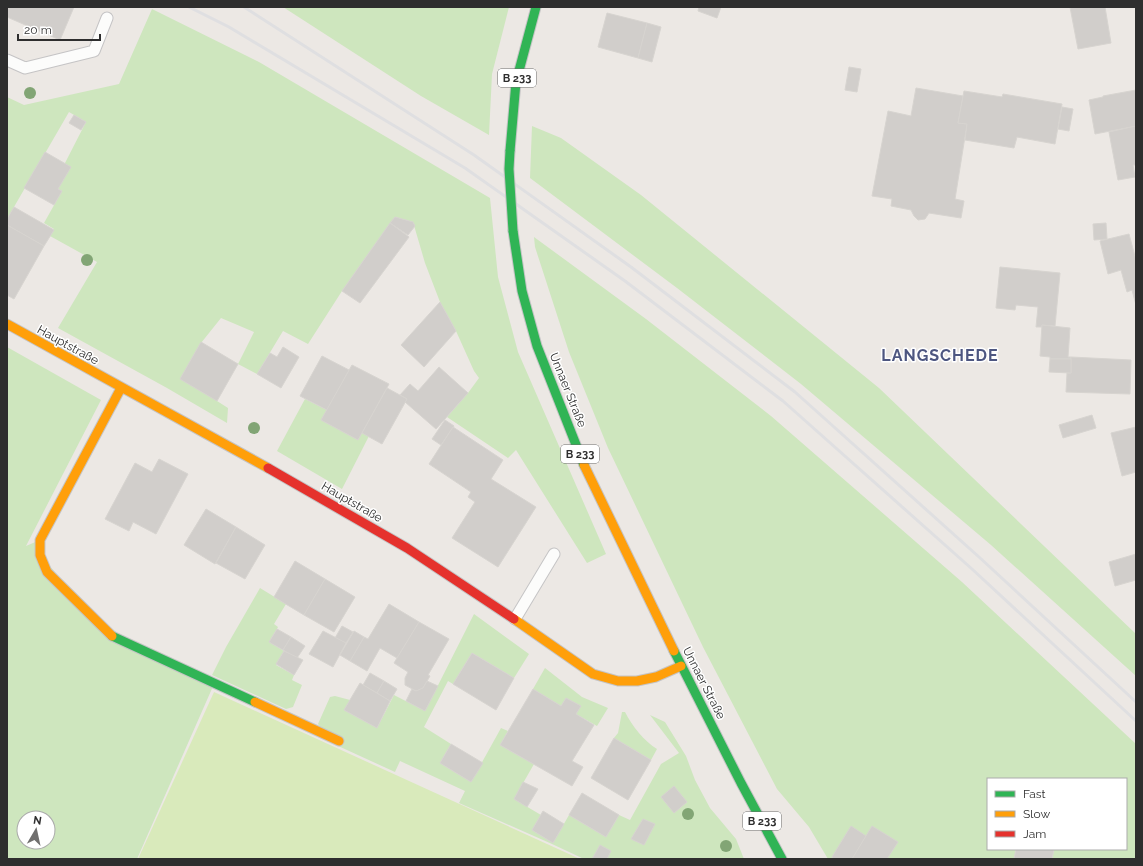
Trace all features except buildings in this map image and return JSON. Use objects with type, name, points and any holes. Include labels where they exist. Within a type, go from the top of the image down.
[{"type":"main road","name":"Unnaer Straße","points":[[536,7],[516,82],[509,169],[513,231],[522,291],[537,346],[582,460],[681,666],[782,859]]},
{"type":"main road","name":"Hauptstraße","points":[[7,324],[274,471],[407,548],[515,619],[594,674],[618,681],[637,681],[656,677],[681,666]]},
{"type":"main road","points":[[121,388],[40,540],[40,555],[47,572],[110,634],[339,741]]},
{"type":"lane","points":[[7,60],[25,68],[94,51],[107,18]]},
{"type":"lane","points":[[515,619],[554,554]]},
{"type":"green space","points":[[283,7],[509,7],[492,74],[489,135],[421,96]]},
{"type":"green space","points":[[152,9],[259,62],[490,198],[498,277],[518,352],[606,554],[587,563],[516,450],[508,458],[447,417],[479,378],[474,371],[456,331],[440,302],[425,263],[413,222],[395,217],[342,291],[308,344],[283,331],[257,374],[238,364],[254,332],[221,318],[201,343],[217,401],[228,408],[227,423],[58,328],[97,262],[50,236],[54,229],[44,223],[62,191],[58,189],[65,163],[86,122],[69,112],[7,219],[7,97],[24,105],[119,84]]},
{"type":"green space","points":[[532,126],[561,138],[641,195],[879,388],[1136,634],[1136,676],[991,545],[801,384],[677,288],[530,178]]},
{"type":"green space","points":[[534,237],[646,319],[771,416],[962,582],[1136,744],[1136,859],[1052,859],[1054,850],[1127,850],[1127,778],[987,778],[987,850],[1016,850],[1014,859],[828,859],[809,827],[777,789],[703,647],[608,448],[569,352],[535,247]]},
{"type":"green space","points":[[7,347],[101,400],[26,546],[40,540],[40,555],[110,635],[214,684],[137,859],[7,859]]},
{"type":"green space","points":[[305,399],[327,410],[322,420],[358,440],[362,433],[369,436],[342,489],[277,451]]},
{"type":"green space","points":[[260,588],[286,604],[274,624],[278,627],[269,642],[284,651],[276,665],[294,675],[292,680],[302,685],[293,707],[286,709],[212,675],[226,647]]},
{"type":"green space","points":[[474,614],[529,654],[514,678],[472,653],[453,684],[448,681],[424,727],[451,744],[440,763],[471,782],[501,728],[508,731],[500,745],[534,764],[514,799],[541,815],[532,830],[553,843],[569,815],[606,837],[619,815],[630,820],[661,764],[679,753],[650,715],[665,722],[686,756],[695,780],[710,808],[736,839],[744,859],[584,859],[459,803],[465,791],[400,761],[395,772],[336,745],[318,724],[330,697],[335,696],[350,700],[344,710],[377,728],[394,695],[425,711]]},
{"type":"green space","points":[[545,668],[582,697],[608,708],[597,726],[576,714],[580,706],[566,698],[561,706],[533,689]]},
{"type":"green space","points":[[214,692],[580,859],[138,859]]},
{"type":"green space","points":[[622,712],[625,712],[635,728],[652,746],[657,749],[651,760],[614,738],[618,733]]},
{"type":"railway","points":[[189,7],[229,27],[465,168],[625,281],[783,401],[972,569],[1136,721]]},
{"type":"railway","points":[[244,7],[474,155],[631,267],[795,392],[979,557],[1136,702]]},
{"type":"traffic: fast","points":[[510,151],[516,82],[536,7]]},
{"type":"traffic: fast","points":[[510,151],[509,169],[513,231]]},
{"type":"traffic: fast","points":[[513,231],[522,291],[537,346],[584,465]]},
{"type":"traffic: fast","points":[[112,636],[255,702]]},
{"type":"traffic: fast","points":[[674,651],[741,783],[782,859]]},
{"type":"traffic: slow","points":[[7,324],[268,468]]},
{"type":"traffic: slow","points":[[112,636],[47,572],[40,555],[40,540],[121,388]]},
{"type":"traffic: slow","points":[[584,465],[674,651]]},
{"type":"traffic: slow","points":[[514,619],[593,674],[618,681],[637,681],[656,677],[681,666]]},
{"type":"traffic: slow","points":[[255,702],[339,741]]},
{"type":"traffic: jam","points":[[268,468],[407,548],[514,619]]},
{"type":"district","name":"LANGSCHEDE","points":[[940,355]]}]
